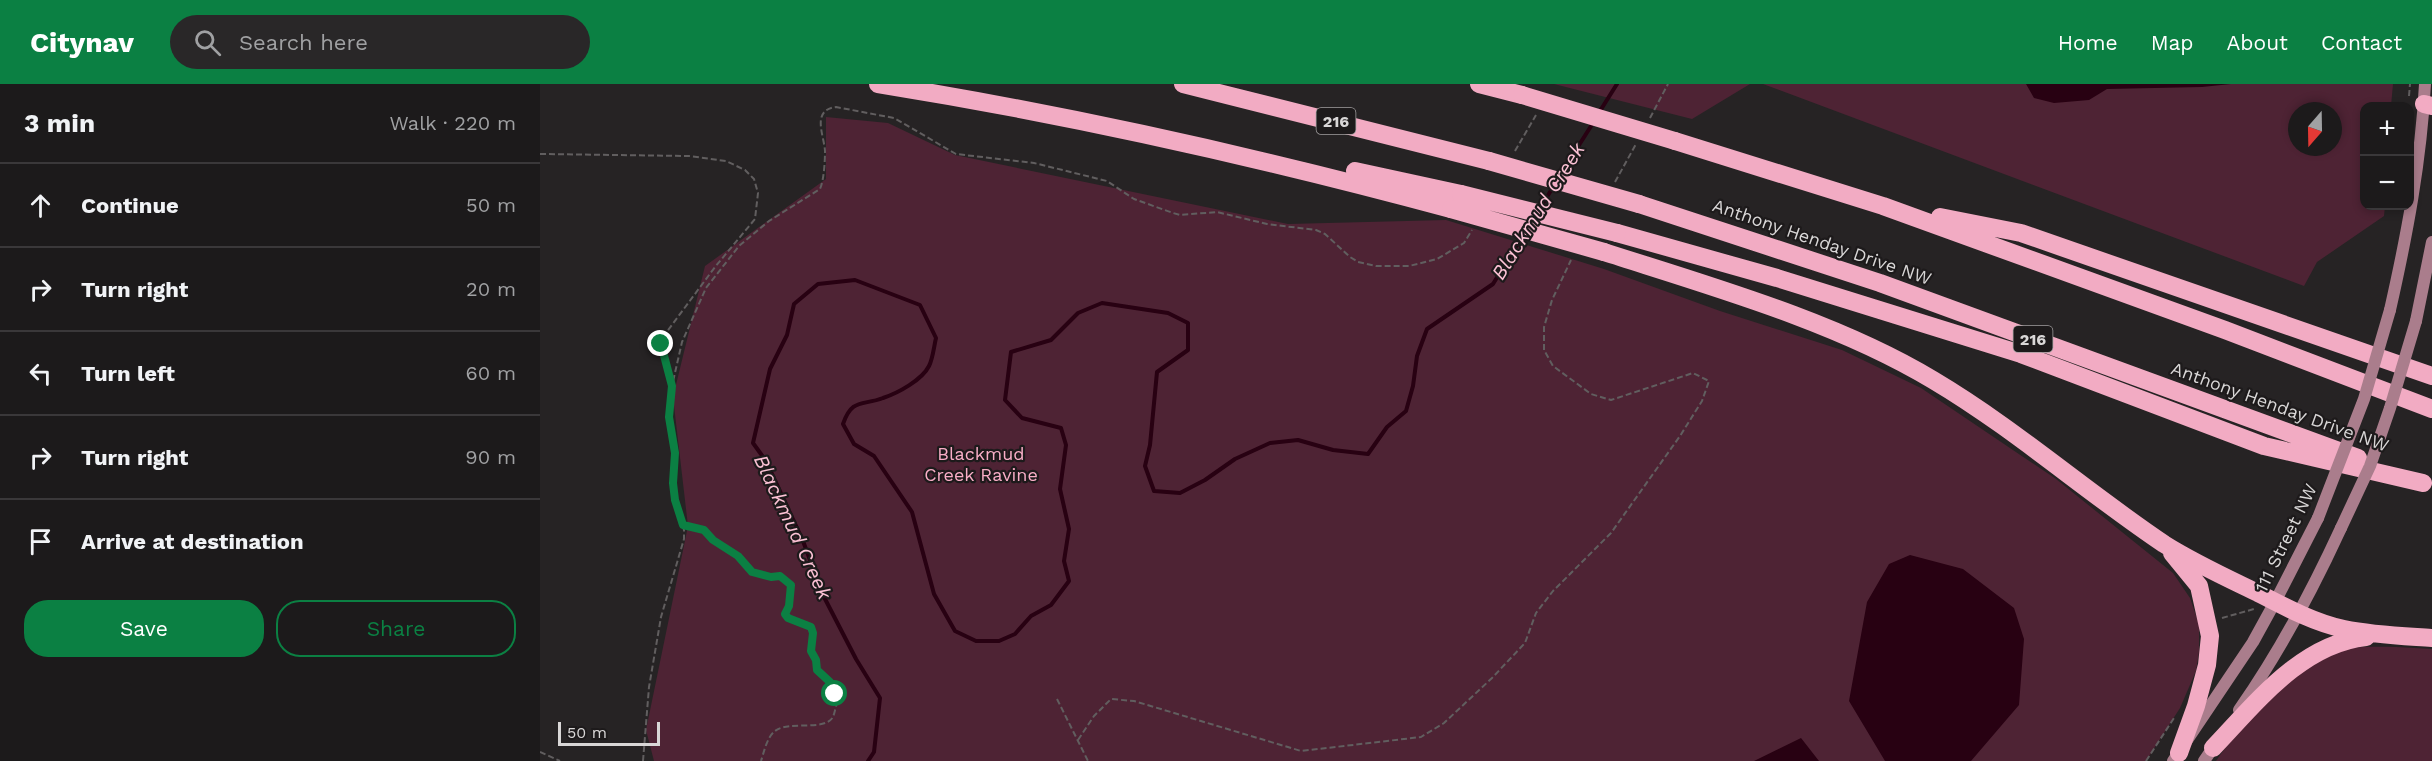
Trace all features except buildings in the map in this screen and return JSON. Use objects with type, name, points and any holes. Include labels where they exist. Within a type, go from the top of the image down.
[{"type":"highway","points":[[878,84],[1132,131],[1294,168],[1617,233],[1788,282],[2021,354],[2264,446],[2428,485]]},
{"type":"highway","name":"Anthony Henday Drive NW","points":[[1183,84],[1489,161],[1639,204],[1880,283],[2304,437],[2428,485]]},
{"type":"highway","points":[[1479,84],[1675,141],[1883,206],[2225,330],[2432,409]]},
{"type":"highway","points":[[1456,201],[1780,311],[1878,350],[1978,408],[2165,544],[2210,570],[2276,602],[2342,629],[2432,638]]},
{"type":"highway","points":[[1883,206],[2021,233],[2432,376]]},
{"type":"highway","points":[[2165,544],[2199,586],[2210,636],[2208,665],[2196,706],[2176,757]]},
{"type":"highway","points":[[2209,754],[2266,693],[2294,668],[2324,650],[2352,639],[2384,635]]},
{"type":"main road","name":"111 Street NW","points":[[2176,757],[2228,681],[2276,602],[2318,518],[2364,399],[2390,310],[2407,234],[2425,84]]},
{"type":"main road","points":[[2209,754],[2270,663],[2299,612],[2370,466],[2416,321],[2432,242]]},
{"type":"path","points":[[1647,124],[1668,84]]},
{"type":"path","points":[[2410,84],[2422,106]]},
{"type":"path","points":[[643,761],[661,617],[684,539],[683,525],[675,500],[673,483],[675,453],[669,417],[672,386],[682,342],[706,288],[748,238],[769,221],[820,189],[823,183],[825,151],[820,127],[821,119],[823,114],[832,107],[894,118],[956,154],[1034,163],[1102,180],[1134,199],[1180,215],[1217,213],[1267,224],[1316,230],[1358,262],[1376,266],[1409,266],[1437,259],[1464,243],[1474,226]]},
{"type":"path","points":[[1512,157],[1539,110]]},
{"type":"path","points":[[1615,182],[1636,143]]},
{"type":"path","points":[[540,154],[689,156],[726,161],[745,170],[754,179],[758,193],[755,219],[715,267],[660,341],[672,386]]},
{"type":"path","points":[[1078,740],[1094,716],[1111,699],[1134,700],[1301,751],[1421,737],[1444,723],[1492,678],[1525,643],[1536,613],[1553,591],[1611,533],[1680,436],[1702,401],[1709,381],[1694,373],[1611,400],[1591,394],[1553,366],[1544,350],[1544,327],[1552,300],[1576,252]]},
{"type":"path","points":[[683,525],[704,530],[713,540],[738,556],[752,572],[771,577],[780,576],[791,585],[789,606],[785,614],[788,618],[811,627],[813,633],[811,651],[816,660],[817,670],[830,682],[838,699],[832,718],[825,724],[788,726],[774,731],[761,761]]},
{"type":"path","points":[[2217,620],[2254,609]]},
{"type":"path","points":[[1057,699],[1088,761]]},
{"type":"path","points":[[2146,761],[2174,717]]},
{"type":"path","points":[[540,752],[560,761]]},
{"type":"green space","points":[[1554,84],[1750,84],[1692,119]]},
{"type":"green space","points":[[1763,84],[2393,84],[2391,102],[2360,102],[2360,210],[2385,210],[2384,216],[2317,262],[2304,286]]},
{"type":"green space","name":"Blackmud Creek Ravine","points":[[826,117],[888,123],[955,155],[1288,224],[1446,220],[1604,269],[1720,311],[1842,350],[1921,388],[2056,479],[2173,573],[2190,598],[2199,624],[2196,671],[2180,708],[2146,761],[654,761],[646,730],[688,526],[673,397],[705,266],[826,179]]},
{"type":"green space","points":[[2359,647],[2432,649],[2432,761],[2216,761],[2236,735],[2282,688],[2324,656],[2332,652]]},
{"type":"shaded area","points":[[2026,84],[2231,84],[2202,87],[2107,89],[2089,100],[2054,103],[2034,98]]},
{"type":"shaded area","points":[[1910,555],[1963,569],[2014,608],[2024,639],[2019,705],[1971,761],[1885,761],[1849,701],[1867,602],[1889,564]]},
{"type":"shaded area","points":[[1801,738],[1819,761],[1754,761]]},
{"type":"waterway","name":"Blackmud Creek","points":[[1600,111],[1617,84]]},
{"type":"waterway","name":"Blackmud Creek","points":[[1560,175],[1593,123]]},
{"type":"waterway","name":"Blackmud Creek","points":[[1540,208],[1555,184]]},
{"type":"waterway","name":"Blackmud Creek","points":[[868,761],[874,752],[880,698],[856,659],[823,595],[803,541],[766,461],[753,443],[770,369],[787,335],[794,304],[818,284],[855,280],[920,305],[936,338],[926,371],[902,389],[883,398],[854,406],[843,424],[854,444],[874,456],[912,512],[934,594],[955,631],[976,641],[999,641],[1015,634],[1031,616],[1051,605],[1069,581],[1064,561],[1069,529],[1060,489],[1066,445],[1061,428],[1022,418],[1005,400],[1011,352],[1051,340],[1078,313],[1102,303],[1168,313],[1188,323],[1188,350],[1157,372],[1150,445],[1145,466],[1154,491],[1180,493],[1205,480],[1235,459],[1270,443],[1298,440],[1333,450],[1368,454],[1387,427],[1406,411],[1413,386],[1417,356],[1427,329],[1493,284],[1523,235]]},
{"type":"route","points":[[661,344],[672,386],[669,417],[675,453],[673,483],[675,500],[683,525],[704,530],[720,546],[738,556],[752,572],[771,577],[780,576],[791,585],[789,606],[785,614],[788,618],[811,627],[813,633],[811,651],[818,664],[817,670],[830,682],[835,694]]}]
